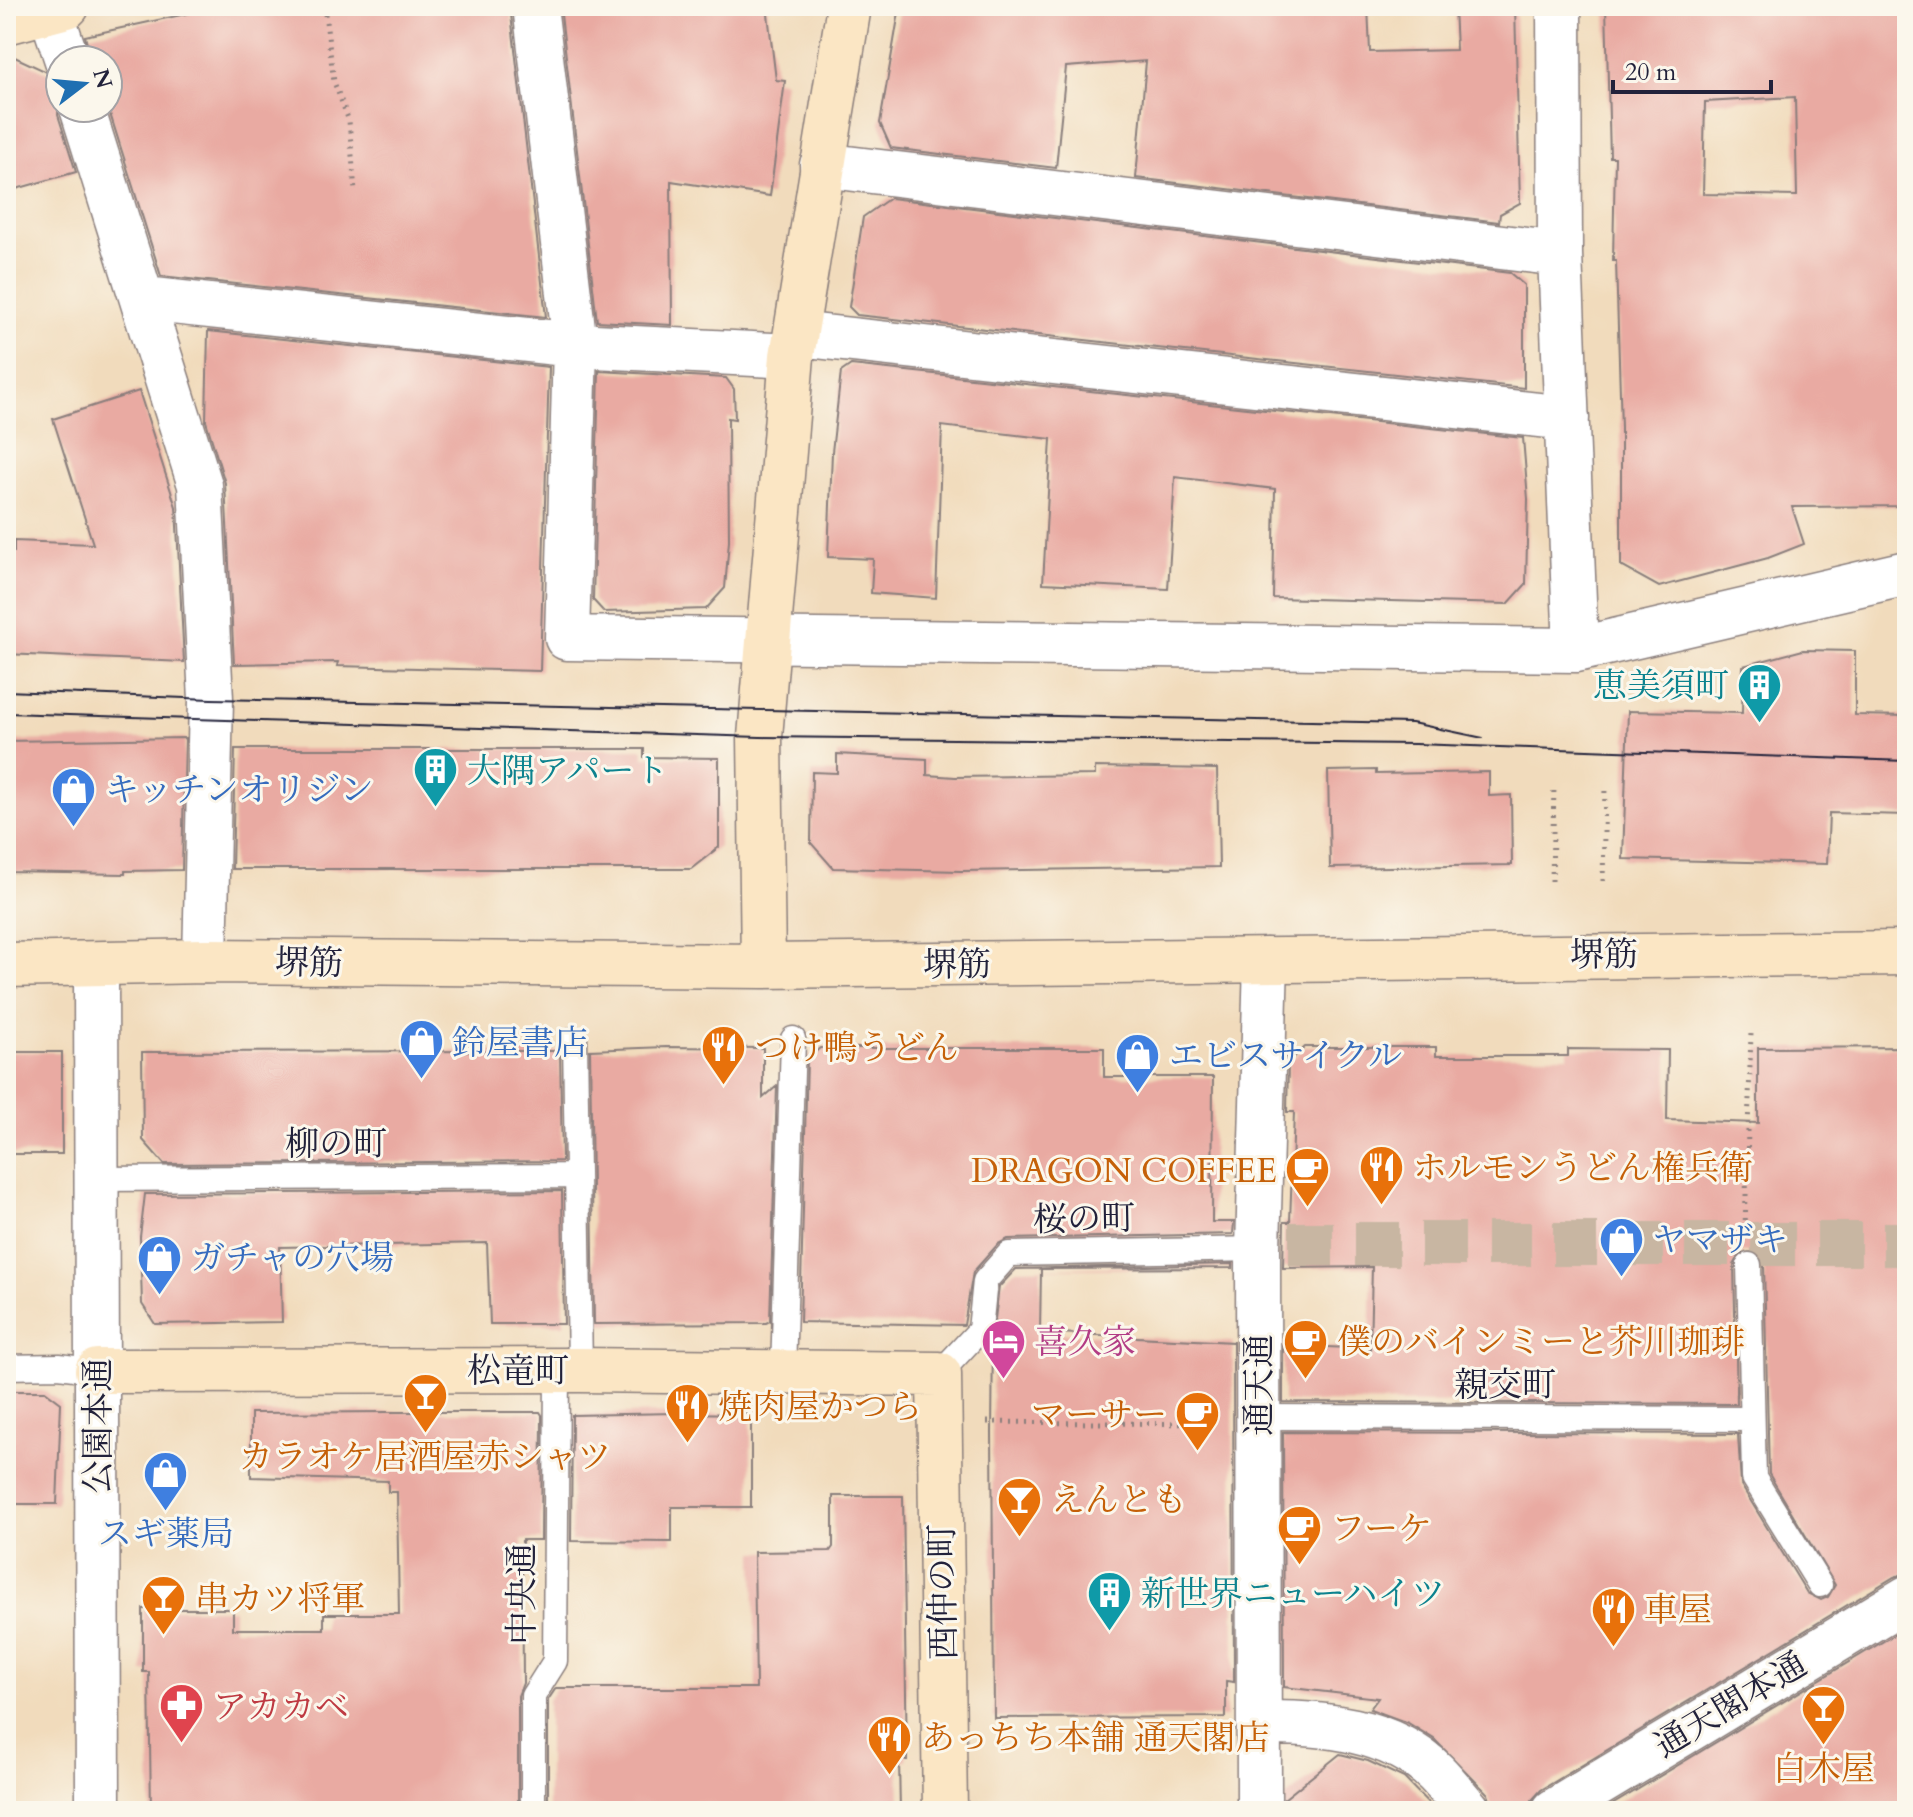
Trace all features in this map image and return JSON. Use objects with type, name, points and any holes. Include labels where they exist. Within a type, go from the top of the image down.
[{"type":"street","points":[[535,6],[575,345],[567,638],[1576,650],[1907,573]]},
{"type":"street","points":[[763,966],[760,737],[794,345],[849,6]]},
{"type":"street","points":[[1559,6],[1560,254],[1576,650]]},
{"type":"street","points":[[6,22],[55,7],[63,44]]},
{"type":"street","points":[[87,124],[200,485],[211,699],[205,961]]},
{"type":"street","points":[[822,165],[1560,254]]},
{"type":"street","points":[[144,299],[575,345],[794,345],[1567,418]]},
{"type":"street","name":"堺筋","points":[[6,965],[205,961],[763,966],[1907,953]]},
{"type":"street","name":"通天通","points":[[1259,1811],[1260,1723],[1238,1421],[1274,1247],[1266,960]]},
{"type":"street","name":"公園本通","points":[[96,964],[98,1811]]},
{"type":"street","name":"松竜町","points":[[97,1371],[568,1370],[939,1374]]},
{"type":"street","name":"西仲の町","points":[[939,1374],[945,1811]]},
{"type":"street","name":"通天閣本通","points":[[1554,1811],[1907,1598]]},
{"type":"street","points":[[1260,1723],[1328,1724],[1382,1739],[1434,1771],[1469,1811]]},
{"type":"lane","name":"中央通","points":[[533,1811],[533,1696],[555,1661],[575,1176],[575,1039]]},
{"type":"lane","points":[[783,1372],[793,1039]]},
{"type":"lane","name":"柳の町","points":[[97,1179],[575,1176]]},
{"type":"lane","name":"桜の町","points":[[939,1374],[980,1330],[985,1281],[1009,1254],[1274,1247]]},
{"type":"lane","points":[[1749,1265],[1754,1478],[1820,1585]]},
{"type":"lane","points":[[6,1367],[59,1366],[97,1371]]},
{"type":"lane","name":"親交町","points":[[1238,1421],[1752,1419]]},
{"type":"path","points":[[324,6],[334,82],[349,121],[355,191]]},
{"type":"path","points":[[1552,881],[1554,785]]},
{"type":"path","points":[[1603,881],[1605,787]]},
{"type":"path","points":[[1745,1231],[1751,1033]]},
{"type":"path","points":[[939,1422],[1238,1421]]},
{"type":"building","points":[[222,6],[510,6],[546,317],[161,276],[113,124],[124,124],[124,44],[87,44],[85,36]]},
{"type":"building","points":[[560,6],[767,6],[776,80],[785,81],[770,196],[671,181],[672,325],[597,321]]},
{"type":"building","points":[[900,6],[1368,6],[1370,52],[1456,50],[1454,6],[1515,6],[1520,203],[1500,214],[1499,222],[1136,178],[1146,61],[1066,67],[1056,168],[891,148],[880,123]]},
{"type":"building","points":[[1606,6],[1907,6],[1907,506],[1792,507],[1804,544],[1768,558],[1659,587],[1621,566],[1621,428],[1616,261],[1613,261],[1615,157],[1610,157]],"holes":[[[1795,97],[1797,196],[1703,194],[1705,102]]]},
{"type":"building","points":[[6,53],[44,71],[44,124],[61,124],[76,172],[16,189],[6,150]]},
{"type":"building","points":[[890,198],[1510,273],[1524,285],[1524,388],[857,315],[849,307],[863,217]]},
{"type":"building","points":[[208,331],[549,367],[540,671],[337,666],[338,662],[234,664],[225,483],[206,421]]},
{"type":"building","points":[[851,365],[1523,438],[1528,499],[1526,584],[1508,604],[1273,598],[1275,489],[1175,477],[1168,589],[1043,583],[1051,439],[942,426],[936,598],[871,593],[873,559],[828,557],[832,452],[841,372]]},
{"type":"building","points":[[599,371],[726,378],[734,389],[735,419],[728,418],[729,541],[725,588],[706,609],[604,612],[593,600]]},
{"type":"building","points":[[139,391],[176,507],[184,662],[6,654],[6,552],[14,552],[14,541],[93,544],[53,419]]},
{"type":"building","points":[[1803,650],[1855,651],[1855,715],[1907,716],[1907,815],[1829,813],[1827,864],[1623,859],[1628,711],[1742,713],[1743,666]]},
{"type":"building","points":[[185,738],[182,870],[125,871],[125,874],[6,872],[6,741]]},
{"type":"building","name":"大隅アパート","points":[[235,749],[644,749],[644,757],[719,758],[719,847],[691,869],[232,869]]},
{"type":"building","points":[[837,754],[927,759],[927,775],[955,777],[1095,775],[1095,767],[1217,769],[1219,867],[961,871],[833,868],[811,843],[812,772],[837,773]]},
{"type":"building","points":[[1376,770],[1376,774],[1489,772],[1489,796],[1511,795],[1512,865],[1330,868],[1328,771]]},
{"type":"building","points":[[1305,1047],[1436,1047],[1436,1056],[1568,1056],[1568,1049],[1668,1050],[1667,1120],[1758,1123],[1758,1048],[1907,1047],[1907,1573],[1894,1577],[1541,1790],[1532,1800],[1529,1811],[1493,1811],[1488,1794],[1434,1739],[1408,1723],[1370,1709],[1378,1698],[1284,1687],[1283,1432],[1738,1434],[1741,1485],[1807,1593],[1821,1600],[1828,1597],[1835,1585],[1769,1474],[1764,1265],[1755,1252],[1741,1253],[1734,1265],[1737,1404],[1283,1402],[1283,1345],[1370,1349],[1372,1267],[1283,1268],[1284,1222],[1290,1222],[1294,1112],[1287,1112],[1288,1063]]},
{"type":"building","points":[[763,1048],[763,1098],[777,1086],[770,1321],[766,1323],[594,1324],[590,1050]]},
{"type":"building","points":[[820,1048],[1104,1048],[1104,1077],[1213,1077],[1212,1222],[1234,1222],[1233,1234],[1008,1239],[998,1244],[973,1272],[964,1325],[800,1322],[807,1059]]},
{"type":"building","points":[[560,1051],[562,1161],[164,1164],[143,1140],[142,1052]]},
{"type":"building","points":[[6,1052],[62,1052],[62,1154],[6,1154]]},
{"type":"building","points":[[562,1191],[564,1324],[490,1324],[487,1243],[280,1247],[282,1322],[155,1324],[142,1304],[140,1237],[145,1194]]},
{"type":"building","points":[[1233,1264],[1233,1268],[1041,1269],[1040,1332],[1233,1342],[1234,1682],[1226,1681],[1226,1717],[994,1718],[993,1335],[999,1287],[1016,1269]]},
{"type":"building","points":[[6,1391],[45,1391],[61,1403],[57,1504],[6,1504]]},
{"type":"building","points":[[540,1412],[541,1540],[522,1540],[523,1683],[518,1696],[518,1811],[151,1811],[149,1672],[143,1672],[143,1609],[233,1609],[233,1629],[324,1629],[324,1614],[399,1614],[397,1492],[388,1492],[388,1481],[251,1477],[251,1413]]},
{"type":"building","points":[[751,1414],[751,1507],[672,1507],[672,1542],[571,1541],[572,1415]]},
{"type":"building","points":[[833,1496],[903,1496],[907,1760],[899,1760],[900,1811],[548,1811],[548,1700],[556,1688],[756,1688],[754,1552],[830,1551],[833,1547]]},
{"type":"building","points":[[1907,1627],[1907,1811],[1602,1811]]},
{"type":"building","points":[[1340,1754],[1368,1761],[1404,1778],[1436,1811],[1284,1811],[1284,1799]]},
{"type":"tunnel","points":[[1289,1244],[1907,1244]]},
{"type":"tram line","points":[[6,691],[211,699],[1412,723],[1483,738]]},
{"type":"tram line","points":[[6,713],[760,737],[1415,744],[1907,761]]},
{"type":"place","name":"恵美須町","points":[[1760,724]]},
{"type":"place","name":"大隅アパート","points":[[436,809]]},
{"type":"place","name":"キッチンオリジン","points":[[74,828]]},
{"type":"place","name":"鈴屋書店","points":[[421,1081]]},
{"type":"place","name":"つけ鴨うどん","points":[[724,1086]]},
{"type":"place","name":"エビスサイクル","points":[[1138,1094]]},
{"type":"place","name":"ホルモンうどん権兵衛","points":[[1382,1206]]},
{"type":"place","name":"DRAGON COFFEE","points":[[1308,1209]]},
{"type":"place","name":"ヤマザキ","points":[[1621,1278]]},
{"type":"place","name":"ガチャの穴場","points":[[160,1296]]},
{"type":"place","name":"喜久家","points":[[1003,1380]]},
{"type":"place","name":"僕のバインミーと芥川珈琲","points":[[1306,1380]]},
{"type":"place","name":"カラオケ居酒屋赤シャツ","points":[[425,1435]]},
{"type":"place","name":"焼肉屋かつら","points":[[687,1445]]},
{"type":"place","name":"マーサー","points":[[1198,1453]]},
{"type":"place","name":"スギ薬局","points":[[166,1512]]},
{"type":"place","name":"えんとも","points":[[1020,1538]]},
{"type":"place","name":"フーケ","points":[[1300,1567]]},
{"type":"place","name":"新世界ニューハイツ","points":[[1110,1632]]},
{"type":"place","name":"串カツ将軍","points":[[164,1637]]},
{"type":"place","name":"車屋","points":[[1613,1648]]},
{"type":"place","name":"アカカベ","points":[[182,1745]]},
{"type":"place","name":"白木屋","points":[[1824,1747]]},
{"type":"place","name":"あっちち本舗 通天閣店","points":[[890,1776]]}]
